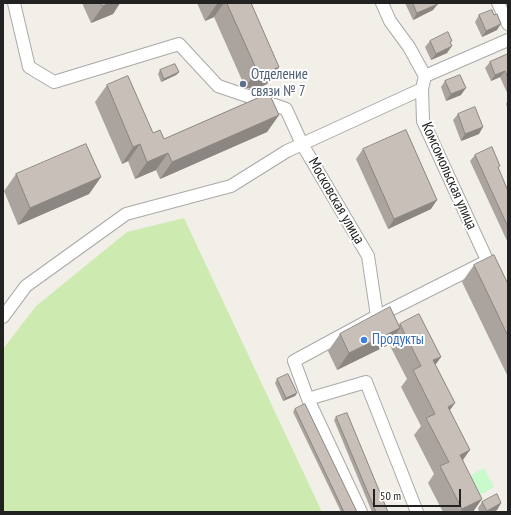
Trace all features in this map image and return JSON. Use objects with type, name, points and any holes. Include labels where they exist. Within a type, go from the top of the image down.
[{"type":"street","name":"Московская улица","points":[[14,3],[29,67],[54,82],[179,44],[218,86],[286,109],[302,144],[368,256],[377,316]]},
{"type":"street","points":[[382,3],[390,21],[409,47],[425,76],[508,40]]},
{"type":"street","points":[[498,3],[508,24]]},
{"type":"street","name":"Комсомольская улица","points":[[425,76],[422,89],[423,121],[499,286]]},
{"type":"street","points":[[3,317],[26,286],[126,214],[231,186],[287,151],[422,89]]},
{"type":"street","points":[[361,512],[308,399],[294,361],[377,316],[488,261]]},
{"type":"street","points":[[308,399],[366,382],[417,512]]},
{"type":"green space","points":[[184,218],[322,512],[3,512],[3,349],[36,306],[127,232]]},
{"type":"green space","points":[[484,468],[494,487],[475,498],[464,479]]},
{"type":"building","points":[[101,3],[109,3],[103,6]]},
{"type":"building","points":[[227,3],[251,3],[279,67],[266,73],[257,70]]},
{"type":"building","points":[[413,3],[437,3],[438,4],[417,13]]},
{"type":"building","points":[[492,10],[494,15],[497,14],[501,24],[486,31],[479,15]]},
{"type":"building","points":[[448,32],[452,41],[450,42],[452,46],[436,54],[430,41]]},
{"type":"building","points":[[508,54],[508,78],[505,71],[495,75],[490,62]]},
{"type":"building","points":[[175,64],[179,72],[164,79],[160,70]]},
{"type":"building","points":[[460,75],[466,88],[451,94],[445,81]]},
{"type":"building","points":[[128,76],[153,133],[160,130],[164,139],[269,93],[279,115],[172,162],[168,153],[147,162],[140,144],[133,147],[107,85]]},
{"type":"building","points":[[475,107],[483,127],[465,134],[458,114]]},
{"type":"building","points":[[406,130],[437,200],[394,219],[363,149]]},
{"type":"building","points":[[86,144],[101,177],[30,208],[16,174]]},
{"type":"building","points":[[492,147],[508,191],[508,227],[475,155]]},
{"type":"building","points":[[494,255],[508,284],[508,336],[474,265]]},
{"type":"building","points":[[390,307],[400,328],[349,353],[340,334]]},
{"type":"building","points":[[419,314],[441,357],[433,360],[455,403],[448,407],[470,450],[460,455],[482,499],[462,509],[440,466],[449,462],[426,418],[435,414],[413,370],[421,366],[400,324]]},
{"type":"building","points":[[288,374],[297,393],[286,398],[277,379]]},
{"type":"building","points":[[305,404],[357,512],[344,512],[295,409]]},
{"type":"building","points":[[347,413],[388,512],[376,512],[336,417]]},
{"type":"building","points":[[497,494],[501,503],[487,511],[482,502]]},
{"type":"place","name":"Отделение связи № 7","points":[[243,84]]},
{"type":"place","name":"Продукты","points":[[364,340]]}]
